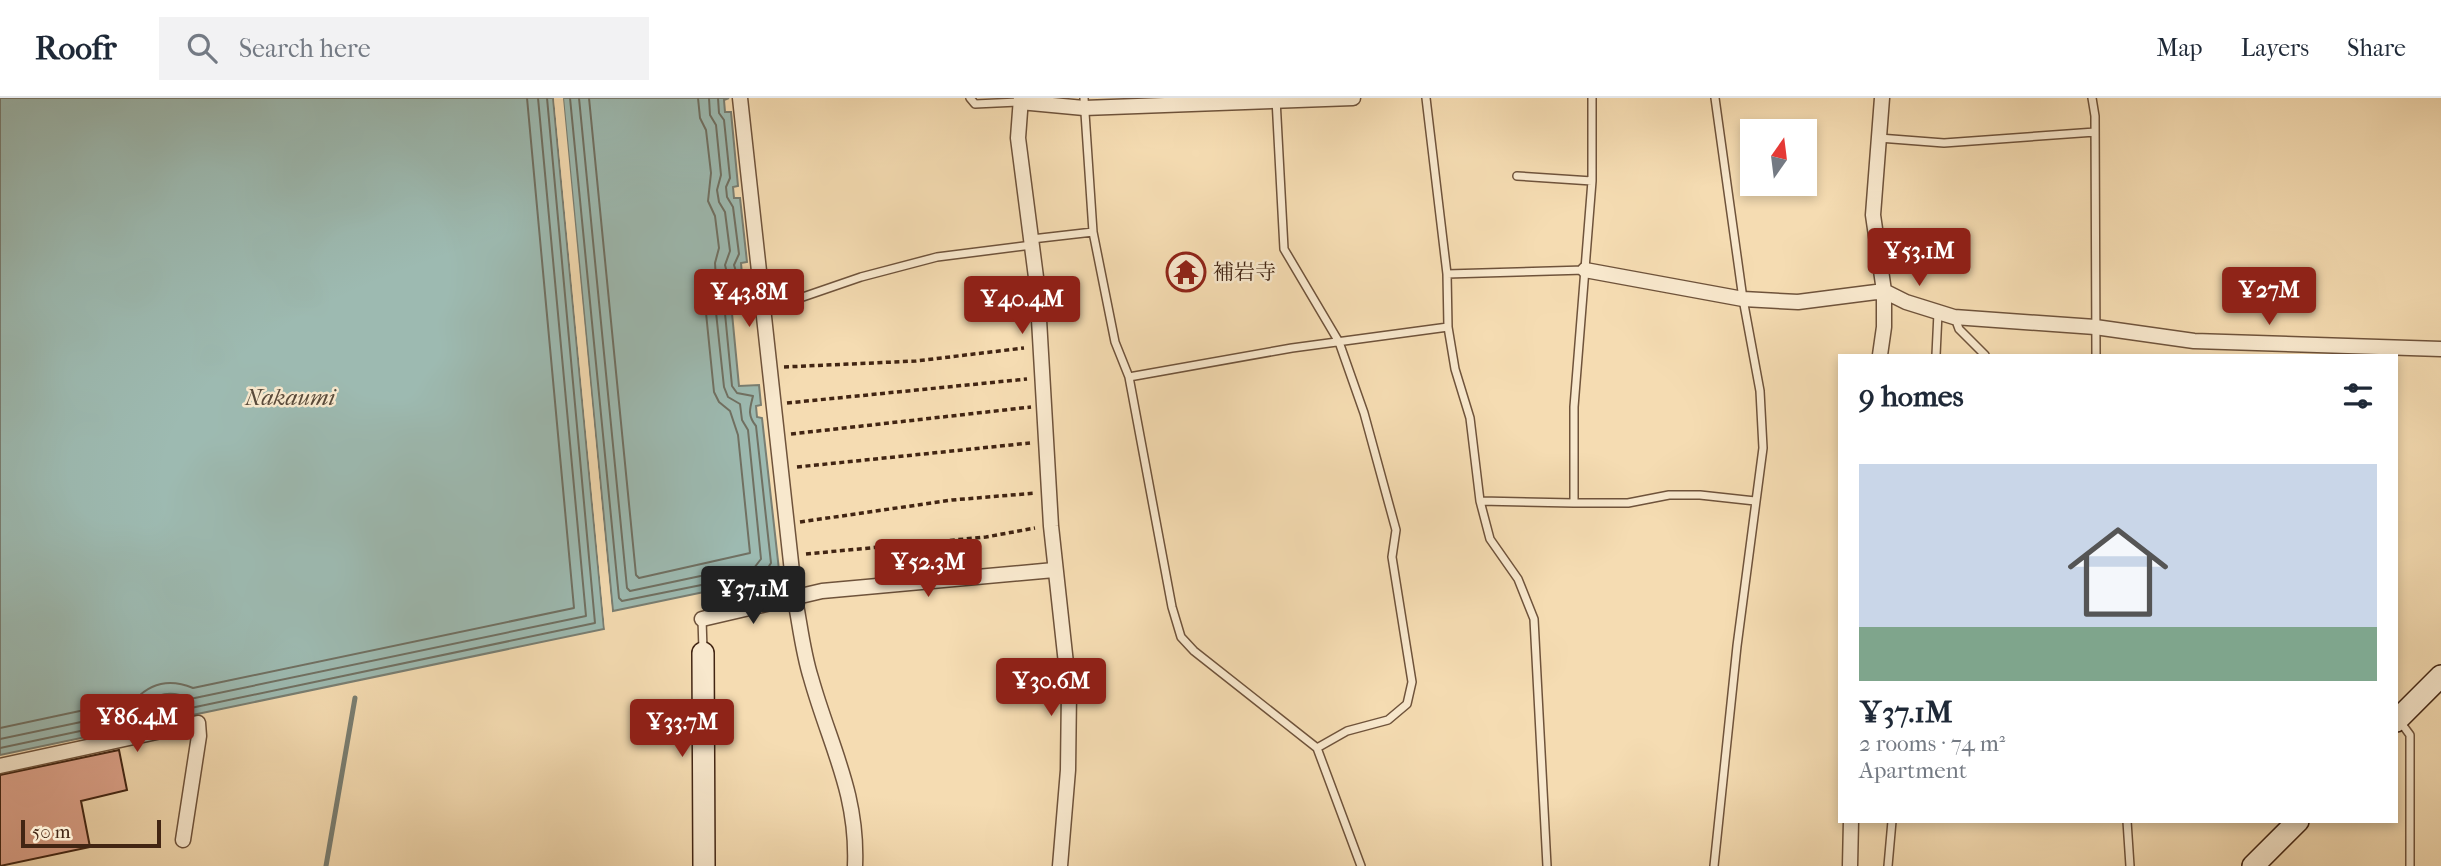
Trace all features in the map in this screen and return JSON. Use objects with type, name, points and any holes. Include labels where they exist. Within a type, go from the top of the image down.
[{"type":"street","points":[[740,98],[772,368],[795,599],[810,677],[849,790],[856,834],[855,866]]},
{"type":"street","points":[[1060,866],[1068,770],[1069,691],[1048,492],[1032,242],[1018,138],[1020,100],[1084,103],[1353,98]]},
{"type":"street","points":[[1880,354],[1884,327],[1884,291],[1873,215],[1882,98]]},
{"type":"street","points":[[1585,270],[1742,299],[1798,302],[1884,291],[1954,317],[2095,327],[2258,350],[2441,349]]},
{"type":"street","points":[[702,619],[822,591],[1055,570]]},
{"type":"street","points":[[703,653],[704,866]]},
{"type":"street","points":[[2398,717],[2441,676]]},
{"type":"street","points":[[0,766],[198,723],[199,736],[183,840]]},
{"type":"street","points":[[1850,866],[1851,823]]},
{"type":"street","points":[[2253,866],[2296,823]]},
{"type":"lane","points":[[970,98],[975,104],[1020,100]]},
{"type":"lane","points":[[1426,98],[1447,274],[1448,327],[1455,369],[1471,418],[1480,501],[1490,539],[1518,579],[1534,619],[1547,866]]},
{"type":"lane","points":[[1574,503],[1574,407],[1592,181],[1592,98]]},
{"type":"lane","points":[[1714,866],[1763,448],[1762,419],[1742,299],[1715,98]]},
{"type":"lane","points":[[2092,98],[2095,132],[2096,354]]},
{"type":"lane","points":[[1276,100],[1283,249],[1339,342],[1364,413],[1396,530],[1392,557],[1412,682],[1407,704],[1388,720],[1347,731],[1317,748]]},
{"type":"lane","points":[[1084,103],[1093,232],[1115,342],[1129,376],[1172,607],[1181,637],[1194,651],[1317,748],[1361,866]]},
{"type":"lane","points":[[1879,138],[1944,143],[2095,132]]},
{"type":"lane","points":[[1517,176],[1592,181]]},
{"type":"lane","points":[[765,310],[861,277],[937,257],[1093,232]]},
{"type":"lane","points":[[1447,274],[1585,270]]},
{"type":"lane","points":[[1936,354],[1938,313]]},
{"type":"lane","points":[[1954,317],[1959,329],[1984,354]]},
{"type":"lane","points":[[1129,376],[1448,327]]},
{"type":"lane","points":[[1480,501],[1628,503],[1679,495],[1755,501]]},
{"type":"lane","points":[[702,619],[703,653]]},
{"type":"lane","points":[[2398,721],[2410,735],[2410,866]]},
{"type":"lane","points":[[1888,866],[1892,823]]},
{"type":"lane","points":[[2127,823],[2130,866]]},
{"type":"path","points":[[772,368],[916,361],[1040,345]]},
{"type":"path","points":[[775,404],[1042,378]]},
{"type":"path","points":[[777,435],[1043,406]]},
{"type":"path","points":[[780,468],[1046,441]]},
{"type":"path","points":[[786,524],[952,500],[1048,492]]},
{"type":"path","points":[[790,556],[986,537],[1051,526]]},
{"type":"water","name":"Nakaumi","points":[[0,98],[553,98],[604,629],[178,718],[176,709],[160,711],[162,721],[0,755]]},
{"type":"water","points":[[563,98],[729,98],[724,100],[725,112],[731,112],[738,186],[733,187],[734,198],[740,198],[747,262],[741,263],[742,274],[747,274],[750,300],[731,303],[739,386],[759,385],[761,405],[756,406],[757,417],[762,418],[779,570],[770,572],[776,582],[768,591],[747,583],[613,611]]},
{"type":"pier","points":[[554,98],[557,98],[588,418],[605,630]]},
{"type":"pier","points":[[559,98],[563,98],[612,614],[610,611]]},
{"type":"building","points":[[119,750],[127,790],[81,801],[90,847],[0,866],[0,775]]},
{"type":"waterway","points":[[326,866],[355,698]]},
{"type":"place","name":"補岩寺","points":[[1186,272]]}]
